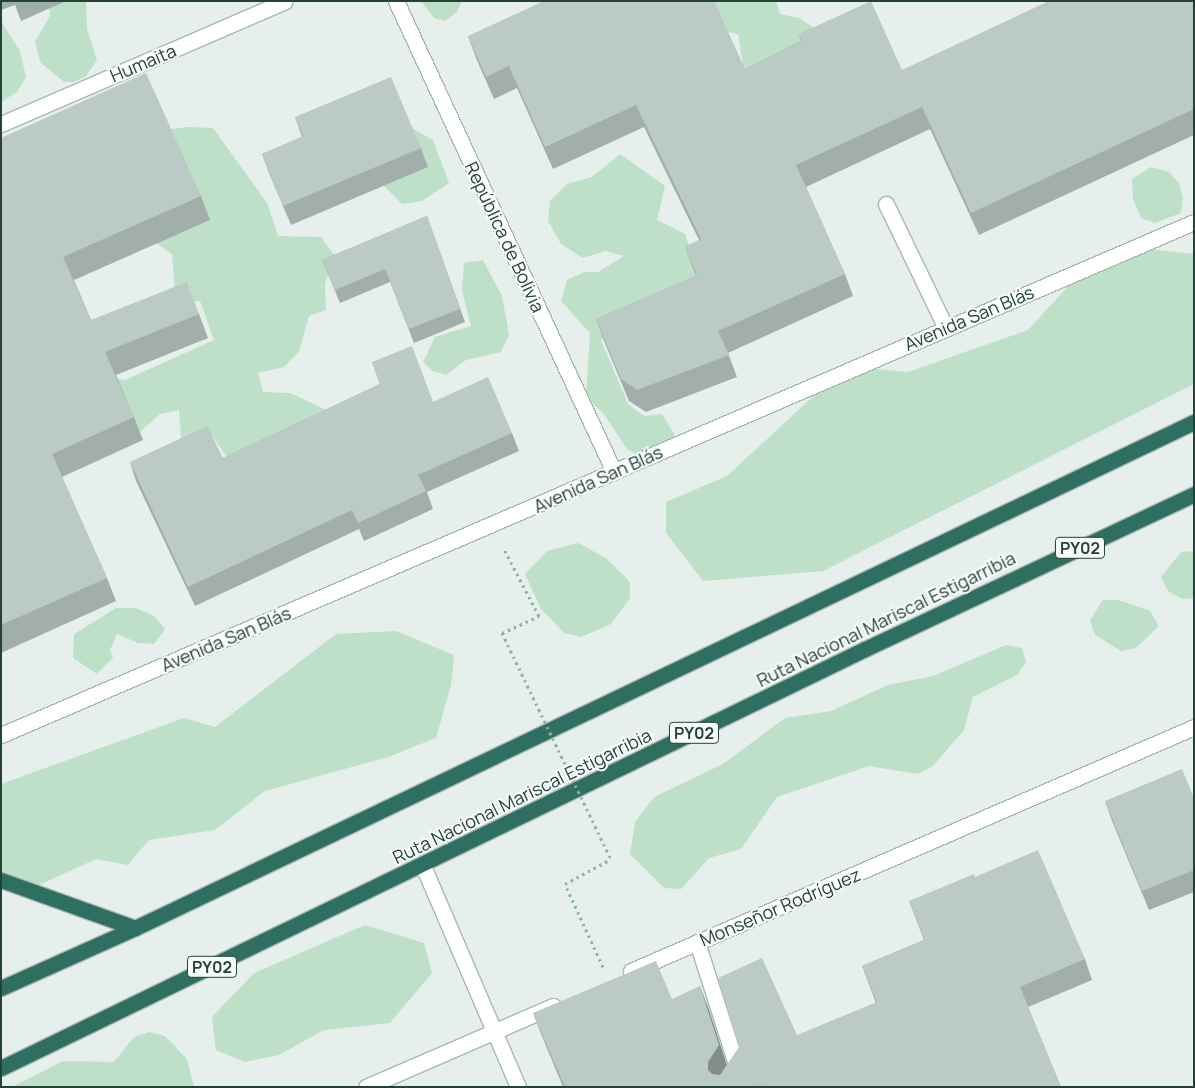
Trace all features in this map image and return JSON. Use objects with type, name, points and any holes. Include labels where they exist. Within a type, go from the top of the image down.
[{"type":"highway","points":[[1,988],[135,928],[1194,422]]},
{"type":"highway","name":"Ruta Nacional Mariscal Estigarribia","points":[[1,1068],[423,866],[866,649],[1194,494]]},
{"type":"highway","points":[[1,880],[135,928]]},
{"type":"street","name":"Humaita","points":[[1,124],[285,1]]},
{"type":"street","name":"República de Bolivia","points":[[396,1],[614,472]]},
{"type":"street","points":[[886,204],[946,328]]},
{"type":"street","name":"Avenida San Blás","points":[[1,735],[492,526],[1194,222]]},
{"type":"street","name":"Monseñor Rodríguez","points":[[609,981],[1193,729]]},
{"type":"street","points":[[423,866],[518,1087]]},
{"type":"street","points":[[698,942],[737,1067],[724,1087]]},
{"type":"street","points":[[366,1087],[564,1001]]},
{"type":"path","points":[[492,526],[539,616],[502,633],[611,859],[565,884],[609,981]]},
{"type":"green space","points":[[48,1],[86,1],[87,29],[97,60],[86,76],[74,82],[64,82],[40,62],[35,42],[50,16]]},
{"type":"green space","points":[[421,1],[462,1],[456,13],[445,21],[434,18]]},
{"type":"green space","points":[[705,1],[776,1],[780,14],[799,18],[813,27],[820,40],[744,71],[738,34],[716,30]]},
{"type":"green space","points":[[1,21],[20,51],[26,77],[17,92],[1,102]]},
{"type":"green space","points":[[187,127],[213,128],[267,203],[278,236],[321,237],[334,255],[325,284],[326,310],[309,316],[299,352],[284,367],[258,373],[263,392],[290,393],[335,414],[232,465],[213,437],[181,440],[179,410],[160,414],[132,439],[103,377],[125,380],[214,340],[200,301],[186,302],[175,294],[172,254],[143,234],[157,131]]},
{"type":"green space","points":[[412,128],[433,140],[449,183],[422,201],[402,204],[384,186],[371,159]]},
{"type":"green space","points":[[620,154],[665,186],[657,220],[685,234],[700,279],[601,340],[628,404],[644,416],[662,414],[676,437],[670,455],[655,464],[627,449],[604,414],[586,397],[590,333],[561,301],[567,280],[584,272],[598,272],[624,256],[605,251],[583,258],[561,244],[548,221],[550,201],[567,184],[592,177]]},
{"type":"green space","points":[[1151,167],[1169,172],[1179,183],[1183,197],[1181,213],[1155,223],[1141,218],[1133,199],[1132,179]]},
{"type":"green space","points":[[1122,246],[1194,254],[1194,384],[823,571],[703,581],[666,533],[666,502],[727,476],[846,366],[908,372],[1028,330],[1091,261]]},
{"type":"green space","points":[[483,260],[502,296],[509,335],[501,352],[466,360],[446,375],[432,371],[423,362],[435,337],[471,326],[462,290],[464,263]]},
{"type":"green space","points":[[578,543],[606,558],[630,582],[630,598],[611,624],[581,637],[564,633],[541,609],[525,574],[547,551]]},
{"type":"green space","points":[[1194,551],[1194,598],[1182,599],[1168,591],[1161,577],[1181,552]]},
{"type":"green space","points":[[1103,600],[1119,600],[1150,611],[1159,626],[1136,648],[1121,651],[1095,635],[1090,620]]},
{"type":"green space","points":[[116,608],[136,608],[154,616],[165,629],[154,644],[138,643],[117,634],[110,650],[113,658],[97,674],[73,658],[74,634]]},
{"type":"green space","points":[[396,631],[454,655],[451,685],[436,738],[388,757],[265,791],[215,830],[149,840],[128,865],[96,859],[35,887],[5,876],[1,871],[1,784],[184,718],[215,727],[336,634]]},
{"type":"green space","points":[[1006,645],[1022,648],[1026,662],[1017,675],[973,697],[964,730],[933,766],[918,774],[869,766],[777,797],[741,849],[709,858],[681,889],[664,888],[630,854],[635,822],[654,797],[723,764],[785,718],[831,711],[888,685],[933,676]]},
{"type":"green space","points":[[365,925],[424,943],[432,973],[390,1023],[324,1030],[279,1055],[245,1062],[216,1050],[212,1017],[254,973]]},
{"type":"green space","points":[[149,1032],[165,1036],[187,1059],[194,1087],[12,1087],[63,1061],[114,1062],[134,1037]]},
{"type":"building","points":[[544,1],[714,1],[745,69],[802,41],[799,34],[871,1],[902,70],[1049,1],[1194,1],[1194,109],[971,213],[922,107],[796,165],[845,274],[718,331],[729,355],[637,390],[621,379],[596,319],[697,275],[685,247],[701,239],[636,105],[545,147],[509,66],[486,77],[468,36]]},
{"type":"building","points":[[146,73],[201,196],[63,257],[91,320],[187,282],[199,314],[105,352],[134,417],[52,454],[107,578],[1,625],[1,138]]},
{"type":"building","points":[[391,77],[421,148],[283,206],[262,154],[303,136],[295,117]]},
{"type":"building","points":[[427,216],[460,309],[409,329],[385,269],[335,290],[322,260]]},
{"type":"building","points":[[412,346],[433,402],[488,377],[512,433],[418,475],[426,491],[358,523],[352,510],[188,587],[130,462],[207,426],[223,458],[380,384],[372,362]]},
{"type":"building","points":[[1182,769],[1194,798],[1194,870],[1142,891],[1105,801]]},
{"type":"building","points":[[1038,850],[1085,959],[1020,987],[1061,1087],[762,1087],[761,1085],[756,1087],[565,1087],[533,1013],[656,961],[672,999],[700,986],[719,1045],[708,1062],[708,1070],[712,1074],[720,1075],[739,1047],[718,978],[762,958],[797,1035],[877,1002],[862,966],[925,940],[909,901],[974,874],[975,877]]}]
